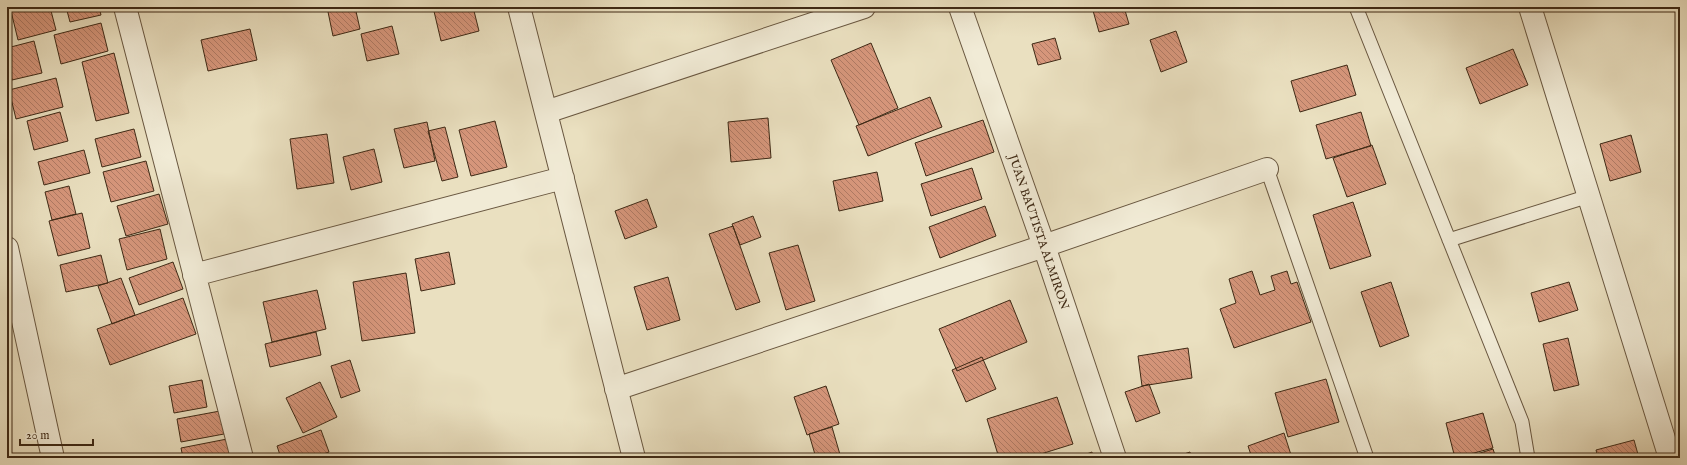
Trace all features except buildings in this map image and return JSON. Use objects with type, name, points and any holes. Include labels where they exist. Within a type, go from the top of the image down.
[{"type":"street","points":[[125,7],[242,458]]},
{"type":"street","points":[[519,7],[634,458]]},
{"type":"street","points":[[546,112],[864,7]]},
{"type":"street","name":"JUAN BAUTISTA ALMIRON","points":[[960,7],[1044,246],[1115,458]]},
{"type":"street","points":[[1530,7],[1670,458]]},
{"type":"street","points":[[616,389],[1044,246],[1267,169]]},
{"type":"street","points":[[194,275],[563,178]]},
{"type":"street","points":[[7,248],[52,458]]},
{"type":"lane","points":[[1356,7],[1522,422],[1528,458]]},
{"type":"lane","points":[[1267,169],[1367,458]]},
{"type":"lane","points":[[1449,240],[1588,196]]}]
